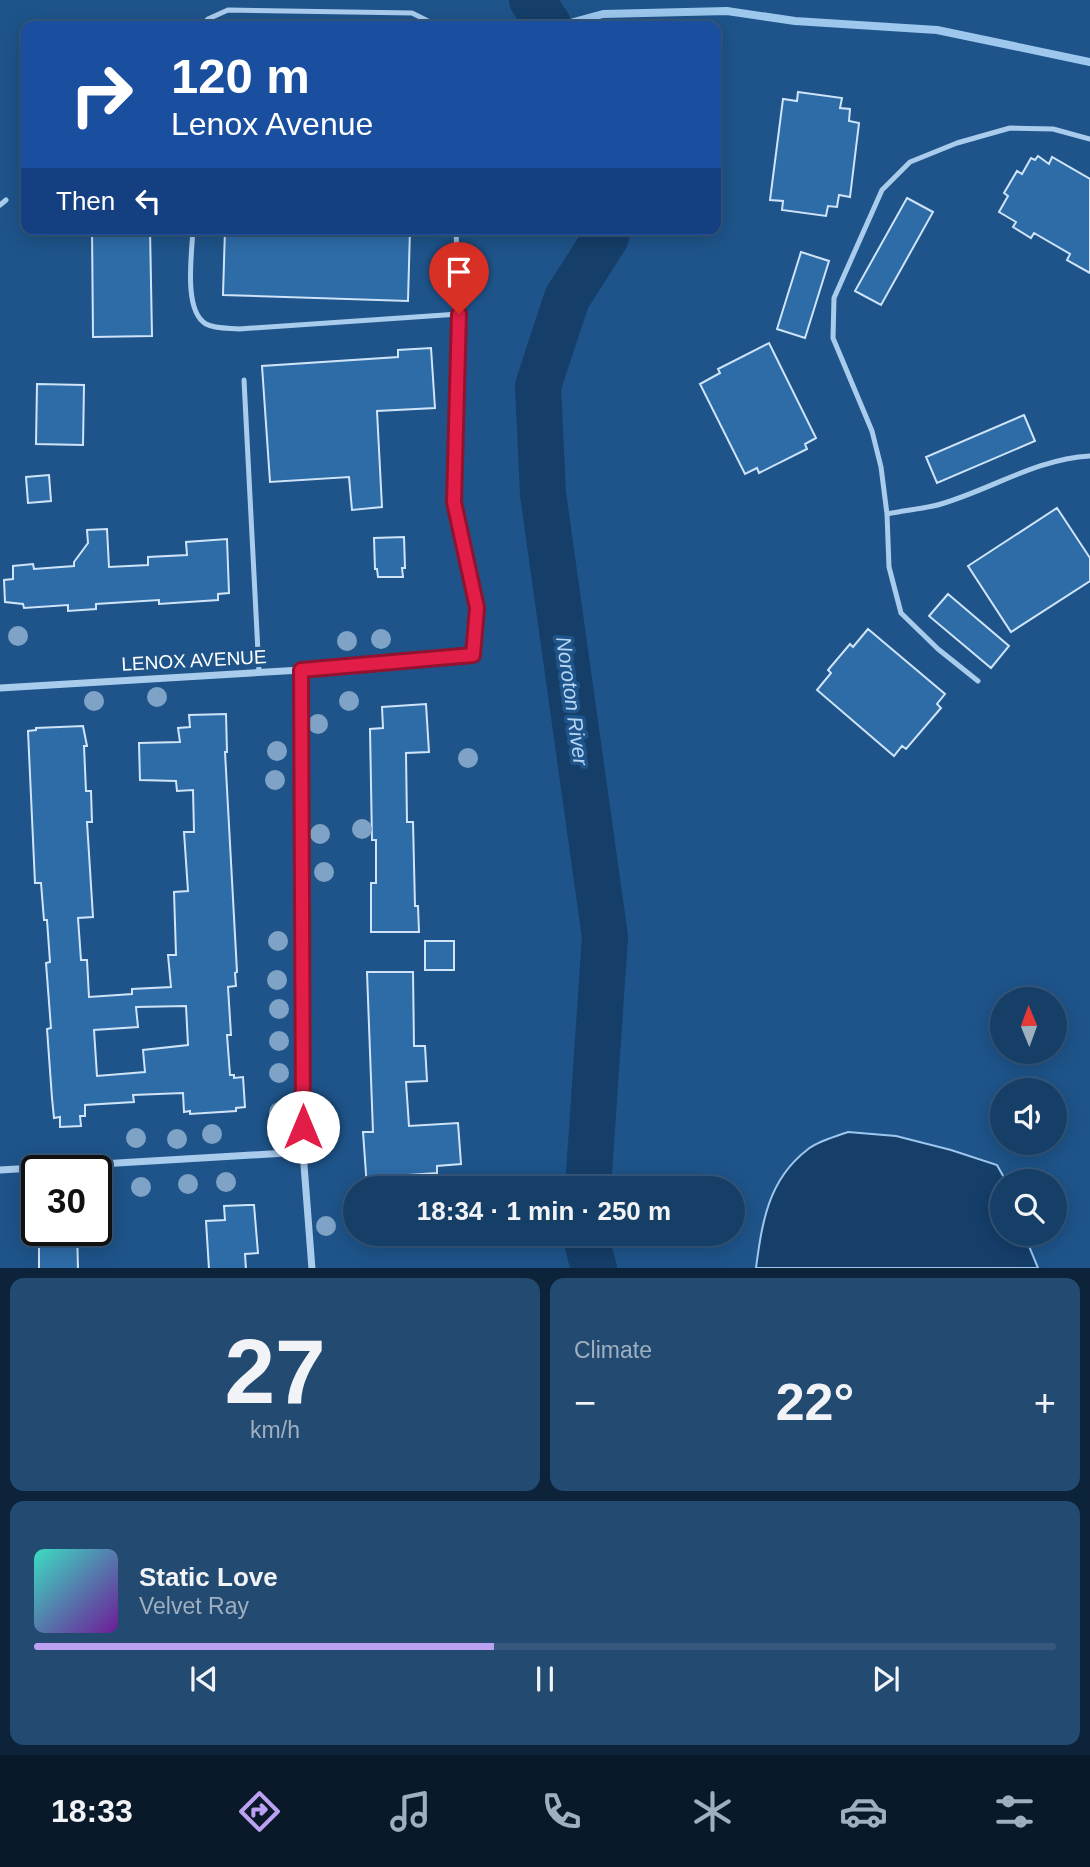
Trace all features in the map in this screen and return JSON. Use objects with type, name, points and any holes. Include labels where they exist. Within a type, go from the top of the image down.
[{"type":"street","name":"LENOX AVENUE","points":[[0,688],[259,673],[473,655]]},
{"type":"street","points":[[301,670],[303,1152],[312,1268]]},
{"type":"street","points":[[0,1170],[303,1152]]},
{"type":"lane","points":[[206,21],[229,10],[412,13],[428,21]]},
{"type":"lane","points":[[978,681],[938,649],[901,613],[889,567],[887,514],[881,467],[872,431],[833,338],[834,298],[882,190],[910,162],[957,143],[1010,128],[1053,129],[1090,139]]},
{"type":"lane","points":[[0,205],[6,200]]},
{"type":"lane","points":[[193,235],[191,299],[197,316],[208,326],[239,329],[459,314]]},
{"type":"lane","points":[[456,235],[459,314],[454,502],[477,608],[473,655]]},
{"type":"lane","points":[[244,380],[259,673]]},
{"type":"lane","points":[[887,514],[940,504],[1026,470],[1068,458],[1090,456]]},
{"type":"water","points":[[848,1132],[896,1136],[997,1165],[999,1169],[990,1169],[990,1246],[1029,1246],[1038,1268],[756,1268],[764,1219],[775,1189],[794,1162],[821,1142]]},
{"type":"building","points":[[798,92],[842,98],[840,108],[850,109],[849,121],[859,123],[850,197],[839,195],[837,207],[828,206],[826,216],[782,210],[783,201],[770,200],[783,99],[797,101]]},
{"type":"building","points":[[1038,156],[1049,164],[1052,157],[1090,179],[1090,273],[1067,260],[1070,254],[1034,233],[1031,238],[1013,227],[1016,222],[999,212],[1008,196],[1004,193],[1017,171],[1022,174],[1031,158],[1035,160]]},
{"type":"building","points":[[907,198],[933,212],[881,305],[855,291]]},
{"type":"building","points":[[92,235],[150,235],[152,336],[93,337]]},
{"type":"building","points":[[225,235],[410,235],[408,301],[223,295]]},
{"type":"building","points":[[801,252],[829,261],[805,338],[777,329]]},
{"type":"building","points":[[769,343],[816,438],[805,444],[807,449],[759,473],[757,468],[745,474],[700,384],[720,373],[718,369]]},
{"type":"building","points":[[431,348],[435,408],[377,411],[382,507],[352,510],[349,477],[270,482],[262,366],[398,357],[398,350]]},
{"type":"building","points":[[37,384],[84,385],[83,445],[36,444]]},
{"type":"building","points":[[1024,415],[1035,441],[937,483],[926,457]]},
{"type":"building","points":[[49,475],[51,501],[28,503],[26,477]]},
{"type":"building","points":[[1057,508],[1090,558],[1090,581],[1011,632],[968,566]]},
{"type":"building","points":[[107,529],[109,567],[148,565],[148,557],[187,555],[186,542],[227,539],[229,593],[218,594],[218,600],[96,604],[96,609],[68,611],[68,605],[24,608],[23,604],[5,602],[4,580],[13,579],[13,566],[33,564],[34,569],[74,566],[88,543],[87,530]]},
{"type":"building","points":[[404,537],[403,577],[378,577],[375,569],[374,538]]},
{"type":"building","points":[[948,594],[1009,646],[991,668],[929,616]]},
{"type":"building","points":[[868,629],[945,694],[937,704],[941,708],[906,749],[902,746],[894,756],[817,690],[831,673],[828,670],[850,644],[853,647]]},
{"type":"building","points":[[426,704],[429,752],[406,753],[407,822],[413,822],[415,906],[418,906],[419,932],[371,932],[371,883],[376,883],[376,840],[372,840],[370,729],[383,728],[382,707]]},
{"type":"building","points":[[226,714],[225,752],[237,972],[236,986],[228,987],[231,1035],[227,1035],[230,1075],[234,1075],[234,1078],[243,1077],[245,1107],[236,1108],[236,1111],[190,1114],[190,1111],[184,1112],[183,1093],[133,1095],[134,1102],[85,1105],[85,1116],[80,1116],[81,1126],[60,1127],[60,1117],[54,1118],[52,1098],[47,1029],[51,1028],[46,963],[50,962],[41,883],[35,883],[28,731],[36,728],[83,726],[87,746],[84,746],[86,791],[91,791],[92,822],[87,822],[93,917],[78,918],[81,960],[87,960],[89,997],[132,994],[132,989],[171,987],[168,955],[176,955],[174,892],[188,891],[184,832],[194,832],[193,790],[177,791],[176,781],[140,780],[139,743],[180,742],[178,728],[190,727],[189,715]],"holes":[[[186,1006],[188,1045],[143,1050],[145,1072],[97,1076],[94,1030],[138,1027],[136,1007]]]},
{"type":"building","points":[[425,941],[454,941],[454,970],[425,970]]},
{"type":"building","points":[[367,972],[413,972],[414,1046],[425,1046],[427,1081],[406,1082],[409,1126],[458,1123],[461,1164],[437,1166],[437,1173],[366,1176],[363,1132],[373,1132]]},
{"type":"building","points":[[254,1205],[258,1253],[245,1254],[246,1268],[209,1268],[206,1221],[225,1220],[224,1206]]},
{"type":"building","points":[[39,1246],[77,1246],[78,1268],[39,1268]]},
{"type":"waterway","name":"Noroton River","points":[[532,0],[546,21]]},
{"type":"waterway","points":[[577,21],[603,14],[727,11],[795,21],[937,30],[1090,62]]},
{"type":"waterway","name":"Noroton River","points":[[589,1176],[605,937],[543,494],[538,386],[567,298],[606,235]]},
{"type":"waterway","name":"Noroton River","points":[[588,1246],[594,1268]]},
{"type":"route","points":[[303,1127],[301,670],[473,655],[477,608],[454,502],[459,314]]}]
